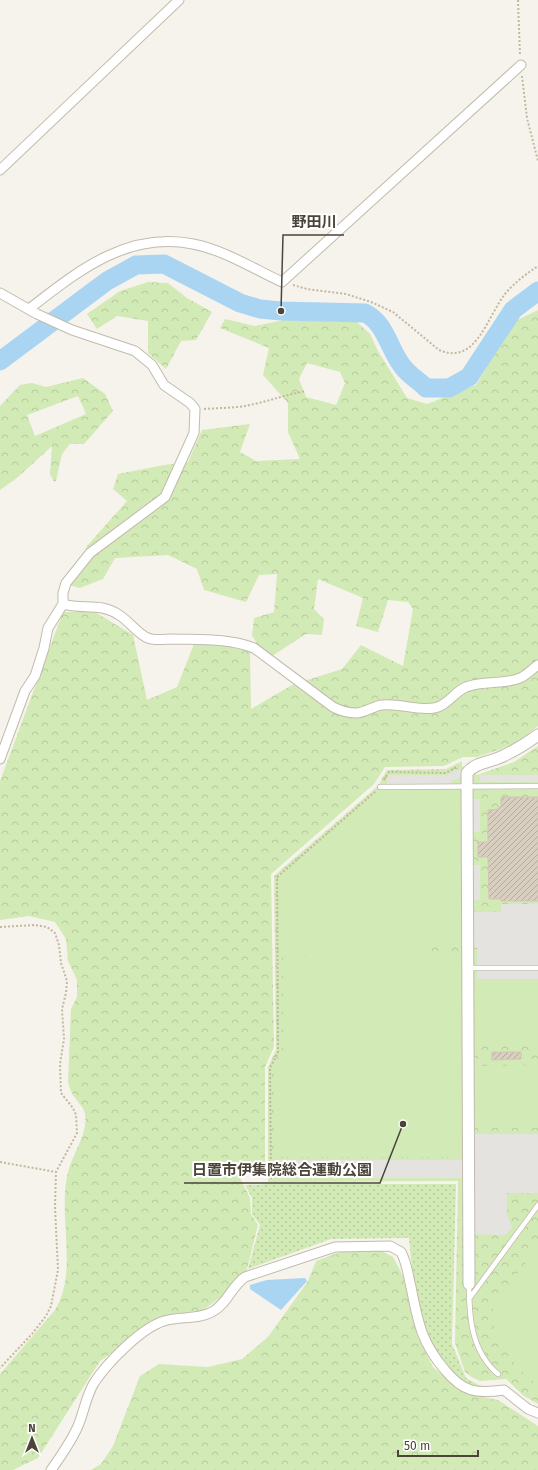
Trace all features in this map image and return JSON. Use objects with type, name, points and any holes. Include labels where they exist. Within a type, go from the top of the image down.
[{"type":"street","points":[[0,170],[179,0]]},
{"type":"street","points":[[29,309],[77,272],[114,253],[143,244],[164,242],[192,244],[216,251],[282,282],[521,65]]},
{"type":"street","points":[[0,293],[37,314],[72,330],[135,351],[152,365],[164,385],[190,403],[195,410],[194,433],[165,497],[90,553],[66,583],[63,593],[63,604],[48,628],[44,648],[34,676],[25,692],[0,759]]},
{"type":"street","points":[[63,604],[73,607],[95,606],[107,609],[120,615],[148,638],[224,640],[254,648],[333,707],[345,712],[359,713],[382,705],[404,705],[433,708],[442,706],[452,695],[466,687],[479,683],[510,681],[521,678],[538,666]]},
{"type":"street","points":[[469,1284],[466,787],[468,771],[476,765],[502,757],[520,748],[538,735]]},
{"type":"street","points":[[51,1470],[72,1439],[94,1383],[112,1360],[129,1343],[164,1321],[204,1316],[211,1313],[223,1304],[237,1284],[245,1277],[334,1247],[390,1246],[401,1252],[406,1267],[421,1334],[438,1362],[450,1376],[470,1390],[480,1392],[504,1390],[528,1409],[538,1413]]},
{"type":"lane","points":[[380,787],[538,786]]},
{"type":"lane","points":[[468,968],[538,968]]},
{"type":"lane","points":[[469,1300],[538,1205]]},
{"type":"lane","points":[[469,1284],[469,1316],[473,1334],[488,1363],[498,1374]]},
{"type":"path","points":[[518,0],[521,65],[527,118],[538,161]]},
{"type":"path","points":[[282,282],[307,289],[346,294],[371,302],[393,312],[439,350],[446,353],[462,353],[475,343],[505,294],[521,278],[538,266]]},
{"type":"path","points":[[195,410],[243,406],[268,401],[286,394],[306,391]]},
{"type":"path","points":[[271,1179],[270,1068],[278,1052],[277,877],[380,787],[389,772],[446,773],[459,766],[468,771]]},
{"type":"path","points":[[0,927],[35,924],[47,927],[54,933],[59,944],[61,963],[67,981],[62,1009],[64,1039],[60,1064],[61,1094],[73,1108],[76,1115],[77,1133],[56,1172],[55,1207],[58,1270],[51,1306],[37,1328],[0,1368]]},
{"type":"path","points":[[0,1162],[56,1172]]},
{"type":"green space","points":[[148,282],[168,283],[187,298],[212,312],[196,340],[181,341],[166,369],[148,353],[148,321],[117,316],[97,329],[87,314],[120,291]]},
{"type":"green space","points":[[538,310],[538,726],[513,745],[477,757],[463,757],[444,766],[385,767],[374,784],[271,874],[274,1047],[265,1067],[265,1172],[256,1174],[246,1165],[240,1170],[239,1176],[250,1198],[251,1214],[258,1225],[246,1273],[226,1293],[202,1311],[158,1320],[100,1361],[38,1458],[13,1470],[0,1470],[0,1374],[55,1310],[62,1295],[66,1278],[67,1261],[65,1189],[70,1165],[82,1136],[85,1122],[84,1111],[73,1096],[68,1082],[71,1009],[77,997],[77,980],[68,961],[66,939],[55,922],[29,916],[0,920],[0,781],[63,612],[95,612],[133,635],[147,700],[177,687],[194,644],[228,646],[250,652],[251,709],[292,685],[342,669],[361,645],[403,666],[413,609],[408,602],[388,600],[378,632],[356,626],[363,598],[318,579],[314,609],[324,619],[322,635],[306,634],[272,656],[263,652],[252,636],[254,618],[274,612],[277,574],[259,575],[246,602],[204,590],[197,569],[168,555],[115,558],[103,579],[80,588],[69,585],[87,546],[127,501],[113,489],[118,474],[188,462],[202,430],[250,424],[240,452],[256,461],[300,459],[288,432],[288,403],[263,375],[269,348],[220,328],[225,319],[255,326],[284,320],[357,322],[370,334],[378,351],[407,398],[427,404],[476,385],[515,321]],"holes":[[[307,363],[340,372],[345,383],[336,405],[306,397],[299,379]]]},
{"type":"green space","points":[[83,378],[105,394],[113,411],[84,444],[70,444],[62,454],[56,481],[54,482],[50,474],[52,446],[18,477],[0,490],[0,406],[20,385],[32,383],[46,387]],"holes":[[[78,396],[86,414],[35,436],[27,415]]]},
{"type":"green space","points":[[538,746],[538,1404],[524,1396],[506,1379],[480,1381],[465,1372],[455,1343],[458,1181],[268,1182],[268,1067],[276,1050],[274,876],[378,786],[387,770],[446,769],[462,761],[462,766],[477,775],[514,762]]},
{"type":"green space","points":[[455,793],[459,803],[460,941],[455,944],[422,944],[422,952],[279,952],[279,877],[376,794]]},
{"type":"green space","points":[[455,956],[462,962],[462,1157],[274,1157],[274,1069],[283,1050],[283,957]]},
{"type":"green space","points":[[538,982],[538,1045],[475,1045],[475,983]]},
{"type":"green space","points":[[538,1065],[538,1128],[475,1128],[474,1066]]},
{"type":"green space","points":[[456,1184],[452,1344],[466,1378],[488,1388],[478,1387],[466,1383],[442,1361],[432,1345],[425,1329],[416,1293],[409,1238],[331,1239],[248,1269],[260,1225],[252,1214],[252,1198],[245,1185]]},
{"type":"green space","points":[[538,1246],[538,1384],[524,1373],[507,1354],[494,1325],[493,1306]]},
{"type":"green space","points":[[380,1250],[393,1257],[403,1276],[417,1335],[433,1367],[458,1388],[479,1396],[498,1400],[538,1426],[538,1470],[91,1470],[101,1464],[113,1446],[140,1376],[159,1364],[208,1367],[242,1359],[268,1337],[308,1281],[316,1261],[340,1252]]},
{"type":"shaded area","points":[[459,769],[462,770],[462,776],[448,784],[387,784],[387,775],[447,775]]},
{"type":"shaded area","points":[[480,775],[538,775],[538,782],[480,782]]},
{"type":"shaded area","points":[[471,799],[480,799],[480,832],[471,832]]},
{"type":"shaded area","points":[[471,865],[480,865],[480,900],[471,900]]},
{"type":"shaded area","points":[[501,904],[538,904],[538,979],[477,979],[477,948],[471,948],[471,912],[501,912]]},
{"type":"shaded area","points":[[473,1134],[538,1134],[538,1193],[507,1193],[507,1214],[512,1228],[505,1235],[473,1234]]},
{"type":"shaded area","points":[[273,1160],[464,1160],[464,1178],[273,1178]]},
{"type":"water","points":[[305,1278],[307,1281],[281,1310],[250,1289],[250,1285],[267,1280]]},
{"type":"building","points":[[501,797],[538,797],[538,901],[501,901],[501,899],[489,899],[488,857],[478,857],[478,842],[488,842],[488,810],[499,809],[499,807],[501,807]]},
{"type":"building","points":[[492,1052],[521,1052],[521,1059],[492,1060]]},
{"type":"waterway","points":[[0,361],[107,281],[136,265],[164,264],[240,303],[260,309],[365,313],[372,317],[383,330],[398,360],[405,370],[426,388],[449,388],[469,377],[513,310],[538,291]]},
{"type":"place","name":"野田川","points":[[281,311]]},
{"type":"place","name":"日置市伊集院総合運動公園","points":[[403,1124]]}]
